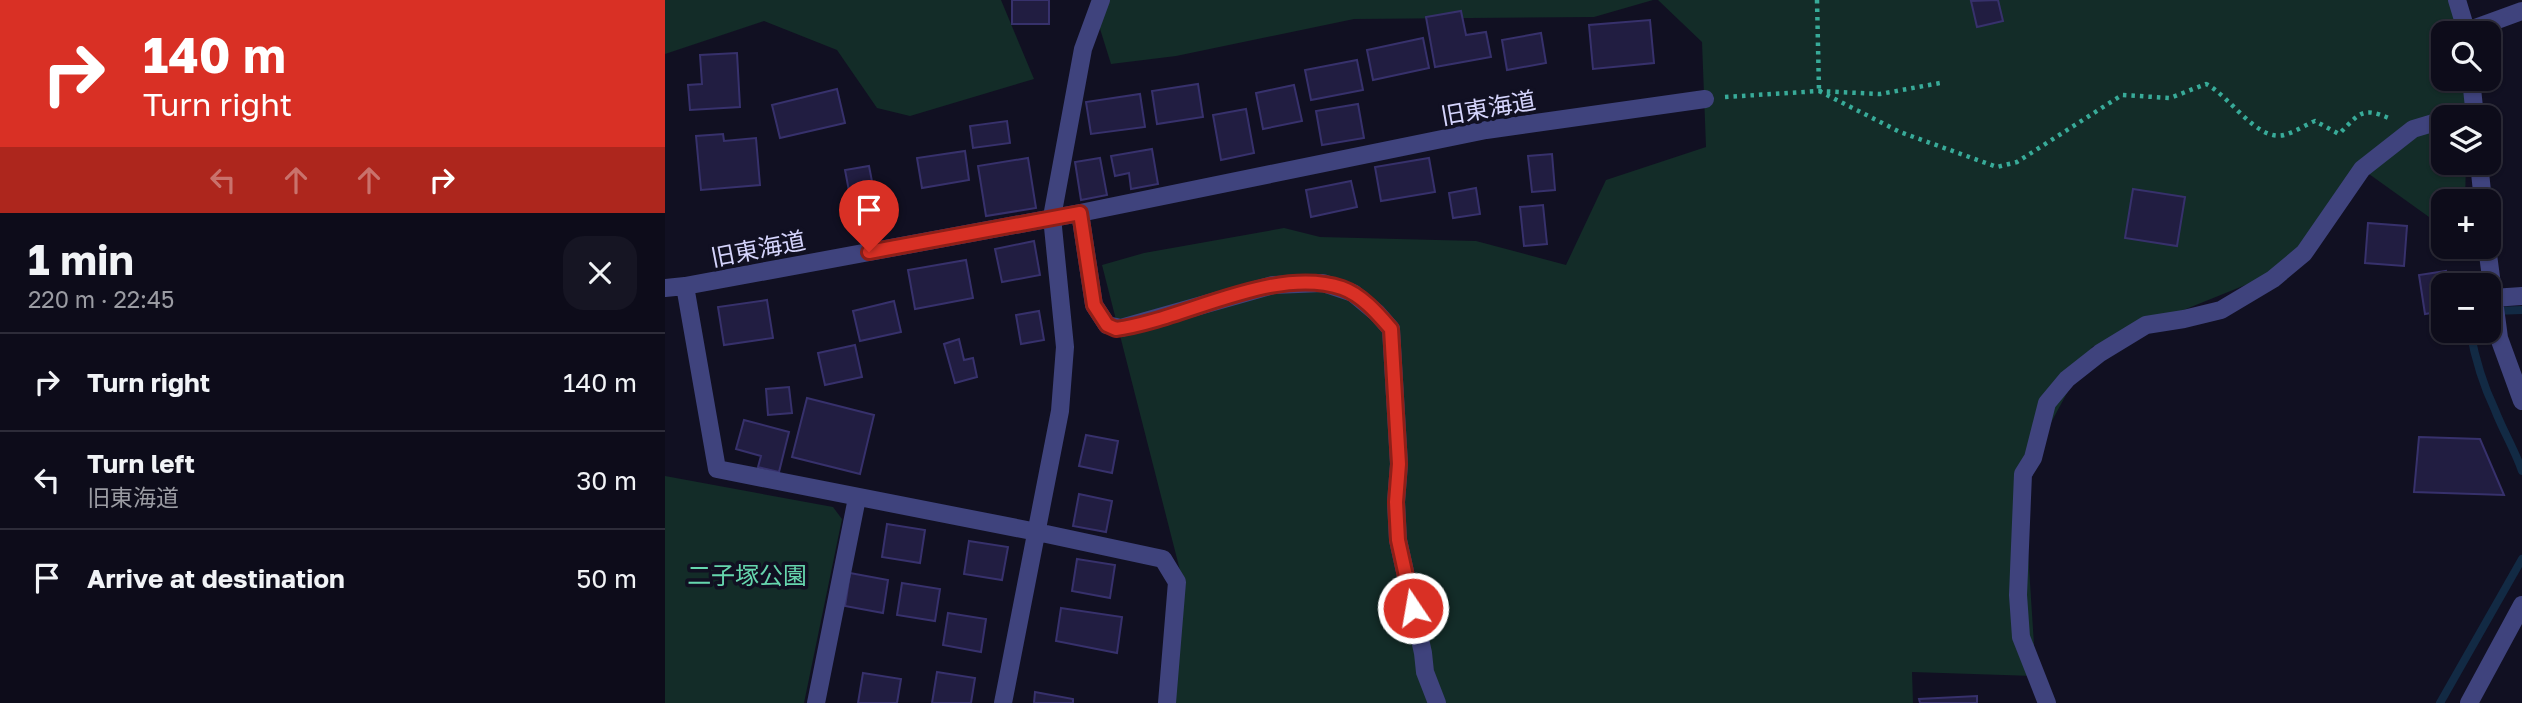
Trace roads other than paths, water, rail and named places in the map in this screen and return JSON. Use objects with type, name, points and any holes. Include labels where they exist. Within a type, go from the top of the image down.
[{"type":"street","points":[[1003,703],[1060,411],[1065,347],[1052,217],[1083,49],[1101,0]]},
{"type":"street","points":[[2457,0],[2464,21]]},
{"type":"street","points":[[2496,21],[2522,11]]},
{"type":"street","name":"旧東海道","points":[[665,288],[1080,213],[1486,130],[1705,99]]},
{"type":"street","points":[[2047,703],[2021,638],[2018,594],[2023,474],[2033,458],[2047,403],[2067,379],[2100,353],[2146,326],[2221,310],[2273,279],[2304,253],[2362,169],[2413,128],[2431,123]]},
{"type":"street","points":[[1080,213],[1094,305],[1107,325],[1121,328],[1273,285],[1323,284],[1353,293],[1391,329],[1399,464],[1396,502],[1398,540],[1425,671],[1437,703]]},
{"type":"street","points":[[685,286],[717,470],[1163,559],[1177,582],[1167,703]]},
{"type":"street","points":[[2501,297],[2522,296]]},
{"type":"street","points":[[2501,343],[2522,401]]},
{"type":"street","points":[[816,703],[857,498]]},
{"type":"street","points":[[2469,703],[2522,605]]},
{"type":"waterway","points":[[2501,311],[2522,310]]},
{"type":"waterway","points":[[2473,343],[2487,391],[2522,471]]},
{"type":"waterway","points":[[2440,703],[2522,559]]},
{"type":"park label","name":"二子塚公園","points":[[747,574]]}]
